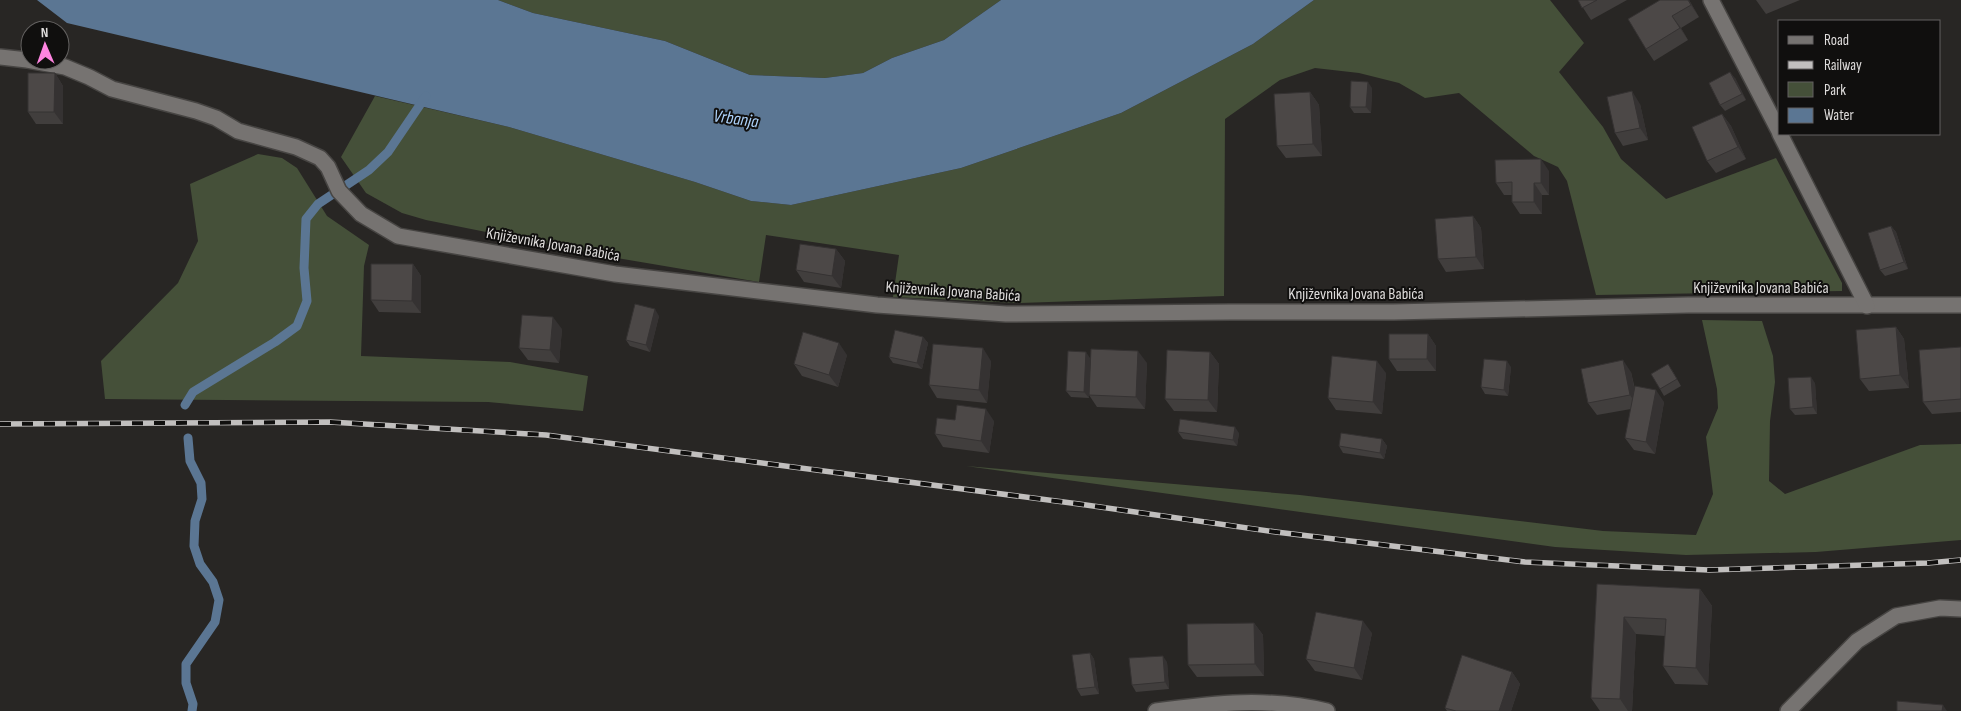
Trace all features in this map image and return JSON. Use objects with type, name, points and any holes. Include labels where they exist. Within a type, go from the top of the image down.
[{"type":"street","points":[[1711,0],[1778,130]]},
{"type":"street","name":"Književnika Jovana Babića","points":[[0,57],[27,60],[65,68],[112,89],[196,111],[216,118],[238,131],[296,147],[320,158],[328,167],[339,191],[361,214],[398,236],[615,274],[878,305],[1006,314],[1404,312],[1688,305],[1961,305]]},
{"type":"street","points":[[1781,135],[1868,306]]},
{"type":"street","points":[[1788,711],[1857,641],[1896,616],[1940,608],[1961,609]]},
{"type":"street","points":[[1156,711],[1203,704],[1260,701],[1328,711]]},
{"type":"green space","points":[[498,0],[1001,0],[944,40],[892,58],[863,73],[825,78],[750,75],[665,41],[533,13]]},
{"type":"green space","points":[[1314,0],[1550,0],[1584,43],[1559,72],[1603,127],[1621,159],[1666,199],[1776,158],[1842,283],[1842,291],[1596,295],[1567,181],[1558,167],[1534,156],[1459,93],[1425,98],[1399,83],[1359,73],[1315,68],[1280,80],[1225,119],[1224,296],[1020,303],[893,297],[899,255],[766,235],[759,282],[617,258],[426,220],[402,213],[366,193],[341,157],[375,96],[509,127],[695,182],[751,201],[791,205],[961,168],[1121,113],[1253,44]]},
{"type":"green space","points":[[258,154],[282,158],[297,168],[327,216],[369,245],[364,266],[361,356],[510,362],[588,376],[583,411],[488,402],[105,399],[101,361],[178,283],[198,241],[190,184]]},
{"type":"green space","points":[[1702,320],[1762,321],[1773,356],[1775,382],[1770,421],[1769,481],[1785,494],[1920,445],[1961,444],[1961,540],[1816,552],[1686,555],[1555,547],[966,466],[1300,495],[1603,531],[1696,535],[1713,494],[1706,437],[1718,408],[1717,389]]},
{"type":"water","name":"Vrbanja","points":[[37,0],[498,0],[533,13],[665,41],[750,75],[825,78],[863,73],[892,58],[944,40],[1001,0],[1314,0],[1253,44],[1121,113],[961,168],[791,205],[751,201],[695,182],[509,127],[70,24],[70,20],[63,20]]},
{"type":"building","points":[[1578,0],[1597,0],[1582,8]]},
{"type":"building","points":[[1660,0],[1688,0],[1691,5],[1672,16],[1680,28],[1646,49],[1628,19]]},
{"type":"building","points":[[1730,72],[1742,94],[1720,105],[1709,83]]},
{"type":"building","points":[[28,73],[55,73],[54,112],[28,112]]},
{"type":"building","points":[[1351,81],[1368,82],[1366,107],[1350,107]]},
{"type":"building","points":[[1632,91],[1640,128],[1615,133],[1607,97]]},
{"type":"building","points":[[1310,92],[1313,144],[1277,146],[1274,94]]},
{"type":"building","points":[[1722,114],[1738,147],[1707,161],[1692,127]]},
{"type":"building","points":[[1541,159],[1541,183],[1534,183],[1534,202],[1512,202],[1512,182],[1496,183],[1495,160]]},
{"type":"building","points":[[1473,216],[1476,257],[1438,259],[1435,219]]},
{"type":"building","points":[[1891,226],[1904,262],[1880,270],[1868,233]]},
{"type":"building","points":[[800,244],[836,249],[832,276],[796,270]]},
{"type":"building","points":[[371,264],[413,264],[412,301],[371,300]]},
{"type":"building","points":[[635,304],[655,309],[646,345],[626,340]]},
{"type":"building","points":[[522,315],[553,317],[550,350],[519,348]]},
{"type":"building","points":[[1896,327],[1900,375],[1860,379],[1856,330]]},
{"type":"building","points":[[895,330],[923,337],[917,363],[889,357]]},
{"type":"building","points":[[803,332],[839,343],[829,375],[794,364]]},
{"type":"building","points":[[1389,334],[1428,334],[1427,359],[1389,359]]},
{"type":"building","points":[[933,344],[983,348],[979,390],[929,385]]},
{"type":"building","points":[[1961,347],[1961,399],[1923,402],[1919,350]]},
{"type":"building","points":[[1091,349],[1138,351],[1136,397],[1089,395]]},
{"type":"building","points":[[1167,350],[1210,352],[1208,400],[1165,399]]},
{"type":"building","points":[[1068,351],[1086,352],[1084,392],[1066,391]]},
{"type":"building","points":[[1332,356],[1377,361],[1373,402],[1328,398]]},
{"type":"building","points":[[1484,359],[1507,361],[1504,390],[1481,387]]},
{"type":"building","points":[[1623,360],[1630,395],[1588,403],[1581,369]]},
{"type":"building","points":[[1668,364],[1677,379],[1660,389],[1651,374]]},
{"type":"building","points":[[1811,377],[1813,407],[1790,409],[1788,378]]},
{"type":"building","points":[[1635,386],[1656,390],[1646,442],[1625,438]]},
{"type":"building","points":[[957,405],[986,409],[981,441],[935,434],[937,418],[955,420]]},
{"type":"building","points":[[1180,419],[1235,427],[1233,440],[1178,432]]},
{"type":"building","points":[[1341,433],[1382,439],[1380,453],[1339,446]]},
{"type":"building","points":[[1597,584],[1700,589],[1696,668],[1663,666],[1666,619],[1624,617],[1620,699],[1591,698]]},
{"type":"building","points":[[1316,612],[1363,621],[1354,668],[1306,659]]},
{"type":"building","points":[[1254,623],[1255,664],[1188,665],[1187,624]]},
{"type":"building","points":[[1090,653],[1095,687],[1077,689],[1072,655]]},
{"type":"building","points":[[1462,655],[1512,672],[1499,711],[1456,711],[1445,708]]},
{"type":"building","points":[[1163,656],[1165,682],[1132,685],[1129,658]]},
{"type":"building","points":[[1897,701],[1943,705],[1942,711],[1897,711]]},
{"type":"waterway","points":[[185,405],[193,392],[275,342],[297,326],[307,301],[304,268],[306,219],[318,204],[369,170],[388,152],[426,96]]},
{"type":"waterway","points":[[188,438],[190,461],[201,483],[202,499],[195,521],[194,546],[200,564],[213,582],[219,600],[215,622],[186,664],[186,683],[193,704],[192,711]]},
{"type":"railway","points":[[0,424],[330,422],[546,435],[1079,504],[1276,532],[1525,562],[1709,570],[1928,563],[1961,560]]}]
